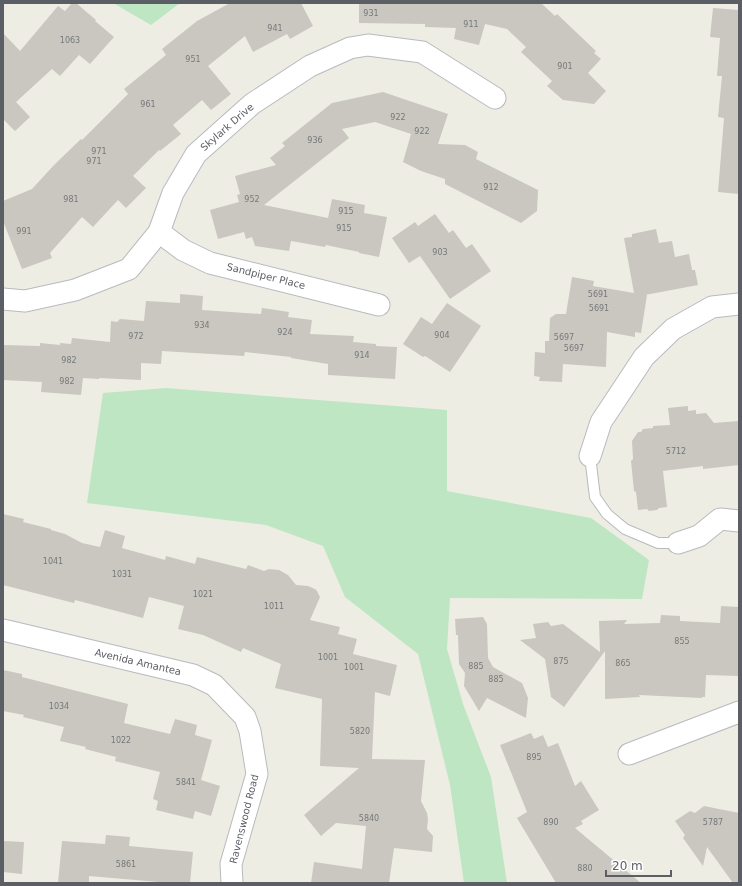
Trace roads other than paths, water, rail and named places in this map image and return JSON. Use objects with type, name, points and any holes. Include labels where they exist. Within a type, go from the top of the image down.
[{"type":"street","name":"Skylark Drive","points":[[3,299],[25,301],[76,290],[129,269],[159,232],[173,193],[196,154],[252,104],[310,66],[350,48],[368,45],[422,52],[495,98]]},
{"type":"street","name":"Sandpiper Place","points":[[159,232],[182,250],[210,263],[379,305]]},
{"type":"street","points":[[590,456],[601,422],[644,357],[673,329],[712,307],[739,304]]},
{"type":"street","points":[[678,543],[699,536],[720,519],[739,521]]},
{"type":"street","name":"Avenida Amantea","points":[[3,630],[193,675],[214,685],[245,717],[250,731]]},
{"type":"street","points":[[629,754],[739,712]]},
{"type":"street","name":"Ravenswood Road","points":[[232,883],[231,864],[257,774],[250,731]]},
{"type":"lane","points":[[590,456],[595,497],[607,514],[625,529],[658,543],[678,543]]}]
